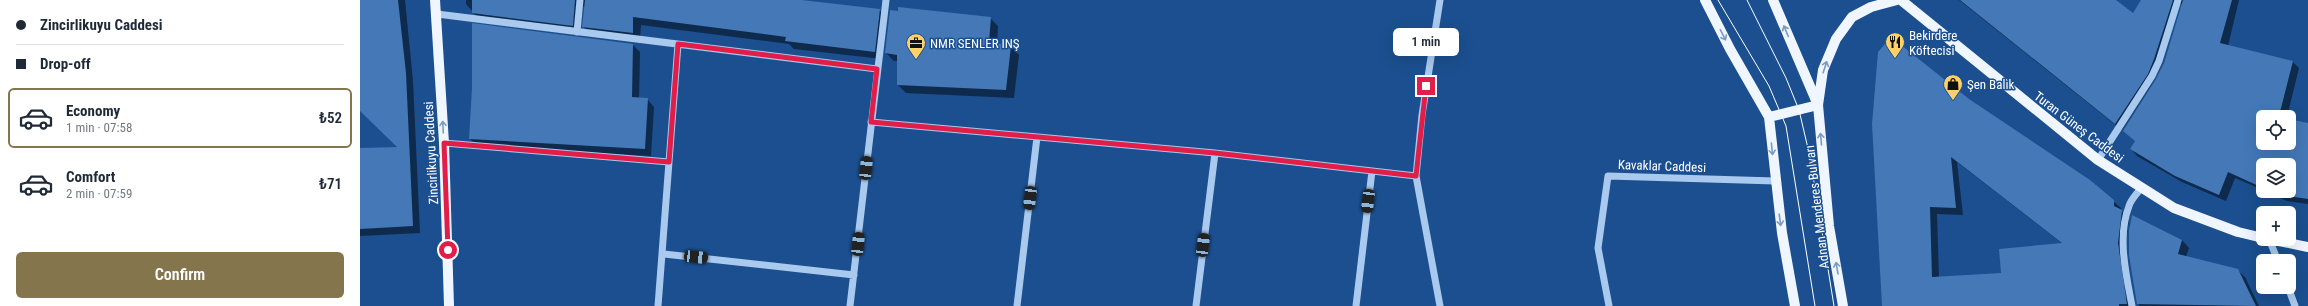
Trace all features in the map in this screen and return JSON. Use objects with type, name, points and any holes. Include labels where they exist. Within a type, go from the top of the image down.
[{"type":"main road","name":"Zincirlikuyu Caddesi","points":[[435,0],[444,143],[449,306]]},
{"type":"main road","points":[[1705,0],[1730,49],[1768,117],[1775,181],[1795,306]]},
{"type":"main road","name":"Adnan Menderes Bulvarı","points":[[1773,0],[1818,105],[1829,226],[1843,306]]},
{"type":"main road","points":[[1768,117],[1818,105],[1826,64],[1836,39],[1852,16],[1871,7],[1897,0]]},
{"type":"main road","name":"Turan Güneş Caddesi","points":[[1901,0],[2098,160],[2174,208],[2238,232],[2256,236]]},
{"type":"main road","points":[[2296,245],[2308,247]]},
{"type":"street","points":[[577,32],[580,0]]},
{"type":"street","points":[[850,306],[886,0]]},
{"type":"street","points":[[1440,0],[1422,115],[1416,176],[1440,306]]},
{"type":"street","points":[[2098,160],[2154,71],[2178,0]]},
{"type":"street","points":[[437,14],[877,69]]},
{"type":"street","points":[[658,306],[664,254],[678,44]]},
{"type":"street","points":[[871,122],[1215,153],[1416,176]]},
{"type":"street","points":[[1017,306],[1037,137]]},
{"type":"street","points":[[444,143],[669,162]]},
{"type":"street","points":[[1196,306],[1215,153]]},
{"type":"street","points":[[1356,306],[1372,171]]},
{"type":"street","name":"Kavaklar Caddesi","points":[[1609,306],[1598,248],[1608,176],[1775,181]]},
{"type":"street","points":[[2132,306],[2124,256],[2123,233],[2130,204],[2141,188]]},
{"type":"street","points":[[664,254],[854,275]]},
{"type":"street","points":[[2291,294],[2295,306]]},
{"type":"building","points":[[360,0],[398,0],[406,73],[413,226],[360,229],[360,148],[397,147],[360,111]]},
{"type":"building","points":[[472,0],[575,0],[573,26],[472,13]]},
{"type":"building","points":[[585,0],[802,0],[880,9],[875,52],[785,41],[786,37],[633,17],[633,33],[582,27]]},
{"type":"building","points":[[1960,0],[2116,0],[2133,13],[2141,0],[2173,0],[2148,74],[2115,124]]},
{"type":"building","points":[[2183,0],[2232,0],[2220,43],[2293,61],[2281,110],[2256,110],[2256,150],[2296,150],[2296,120],[2308,123],[2308,199],[2296,197],[2296,158],[2256,158],[2256,185],[2228,172],[2219,195],[2175,176],[2130,149],[2135,141],[2123,131],[2156,79],[2164,63]]},
{"type":"building","points":[[898,7],[991,17],[989,42],[1011,46],[1006,90],[897,85],[897,55],[885,53],[890,10],[898,11]]},
{"type":"building","points":[[472,23],[633,44],[632,97],[648,98],[645,149],[469,139],[472,88]]},
{"type":"building","points":[[1891,37],[1969,99],[2090,180],[2114,200],[2114,206],[2122,210],[2118,243],[2127,304],[2119,304],[2119,306],[1882,306],[1872,124],[1878,52]],"holes":[[[1951,157],[2062,243],[1999,249],[2001,273],[1932,277],[1930,207],[1956,208]]]},
{"type":"building","points":[[2132,215],[2182,240],[2178,254],[2238,269],[2256,306],[2137,304],[2129,255],[2129,231]]},
{"type":"tram line","points":[[1718,0],[1769,86],[1786,126],[1815,306]]},
{"type":"tram line","points":[[1747,0],[1786,78],[1799,110],[1810,157],[1834,306]]},
{"type":"place","name":"Bekirdere Köftecisi","points":[[1895,59]]},
{"type":"place","name":"NMR SENLER INŞ","points":[[916,60]]},
{"type":"place","name":"Şen Balık","points":[[1953,101]]},
{"type":"route","points":[[448,250],[444,143],[669,162],[678,44],[877,69],[871,122],[1215,153],[1416,176],[1426,86]]}]
